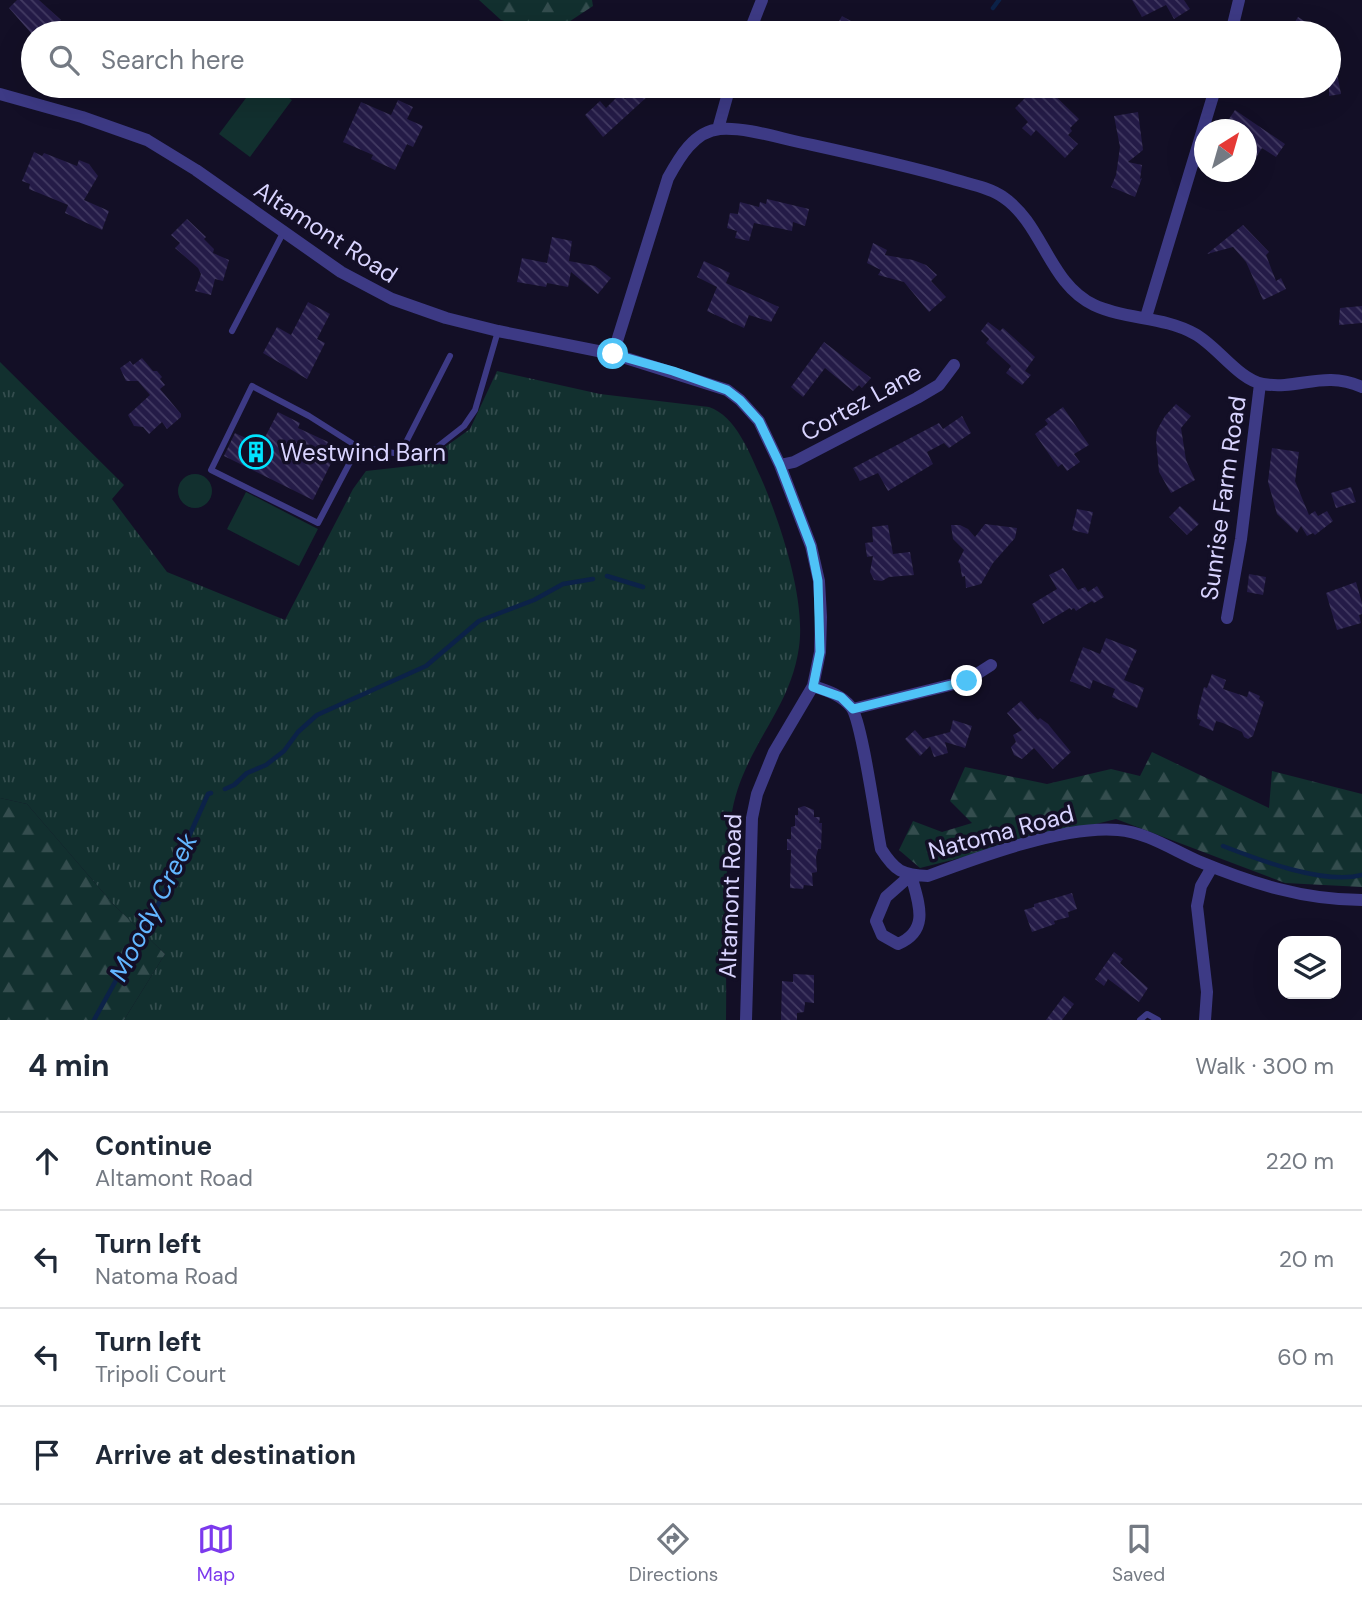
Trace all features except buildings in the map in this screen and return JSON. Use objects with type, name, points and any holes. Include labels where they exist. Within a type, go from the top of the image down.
[{"type":"street","points":[[754,21],[762,0]]},
{"type":"street","points":[[1234,21],[1239,0]]},
{"type":"street","name":"Altamont Road","points":[[0,94],[82,117],[147,140],[196,170],[341,272],[392,299],[446,318],[613,354],[673,371],[727,390],[759,421],[780,465],[811,546],[818,581],[820,652],[813,687],[774,752],[757,794],[752,818],[746,1020]]},
{"type":"street","points":[[718,129],[727,98]]},
{"type":"street","points":[[1146,317],[1212,98]]},
{"type":"street","points":[[613,354],[668,178],[692,143],[718,129],[756,133],[981,187],[1002,196],[1018,211],[1065,283],[1091,304],[1177,325],[1197,335],[1234,367],[1260,384],[1285,385],[1335,378],[1362,387]]},
{"type":"street","name":"Cortez Lane","points":[[780,465],[794,462],[917,398],[939,385],[954,365]]},
{"type":"street","name":"Sunrise Farm Road","points":[[1227,618],[1241,539],[1260,384]]},
{"type":"street","points":[[813,687],[841,697],[853,709],[967,681],[991,665]]},
{"type":"street","name":"Natoma Road","points":[[853,709],[881,849],[899,871],[928,876],[1079,831],[1121,830],[1146,837],[1248,881],[1284,892],[1311,897],[1362,900]]},
{"type":"street","points":[[1205,1020],[1207,992],[1197,905],[1201,886],[1212,867]]},
{"type":"street","points":[[911,875],[920,906],[918,926],[909,939],[898,944],[882,934],[876,921],[886,897],[911,875]]},
{"type":"lane","points":[[232,331],[283,233]]},
{"type":"lane","points":[[358,447],[318,523],[211,470],[252,386],[309,416],[358,447],[400,454],[432,451],[464,426],[475,410],[498,331]]},
{"type":"lane","points":[[400,454],[450,356]]},
{"type":"lane","points":[[1140,1020],[1147,1014],[1157,1020]]},
{"type":"green space","points":[[479,0],[592,0],[593,6],[570,21],[501,20]]},
{"type":"green space","points":[[246,98],[292,100],[250,157],[219,134]]},
{"type":"green space","points":[[0,362],[124,485],[112,499],[167,572],[285,620],[353,489],[366,471],[420,465],[470,429],[497,371],[600,394],[709,407],[727,419],[747,447],[776,516],[795,584],[800,628],[798,656],[790,681],[748,763],[737,790],[731,819],[727,869],[726,1020],[124,1020],[165,954],[114,905],[27,804],[0,798]]},
{"type":"green space","points":[[195,474],[207,479],[212,491],[207,503],[195,508],[183,503],[178,491],[183,479]]},
{"type":"green space","points":[[246,492],[318,529],[299,566],[227,529]]},
{"type":"green space","points":[[1152,752],[1269,808],[1272,771],[1362,794],[1362,887],[1285,883],[1116,819],[920,868],[899,850],[913,821],[942,832],[972,823],[950,801],[965,767],[1047,784],[1111,769],[1140,776]]},
{"type":"green space","points":[[0,798],[27,804],[114,905],[165,954],[124,1020],[0,1020]]},
{"type":"waterway","points":[[993,8],[999,0]]},
{"type":"waterway","name":"Moody Creek","points":[[607,576],[643,587]]},
{"type":"waterway","name":"Moody Creek","points":[[225,789],[284,751],[298,732],[317,715],[426,666],[479,621],[534,600],[563,584],[593,579]]},
{"type":"waterway","name":"Moody Creek","points":[[94,1020],[160,901],[208,794],[211,793]]},
{"type":"waterway","points":[[1223,846],[1311,874],[1329,877],[1362,875]]},
{"type":"place","name":"Westwind Barn","points":[[256,452]]},
{"type":"route","points":[[613,354],[727,390],[759,421],[780,465],[811,546],[821,617],[820,652],[813,687],[841,697],[853,709],[967,681]]}]
